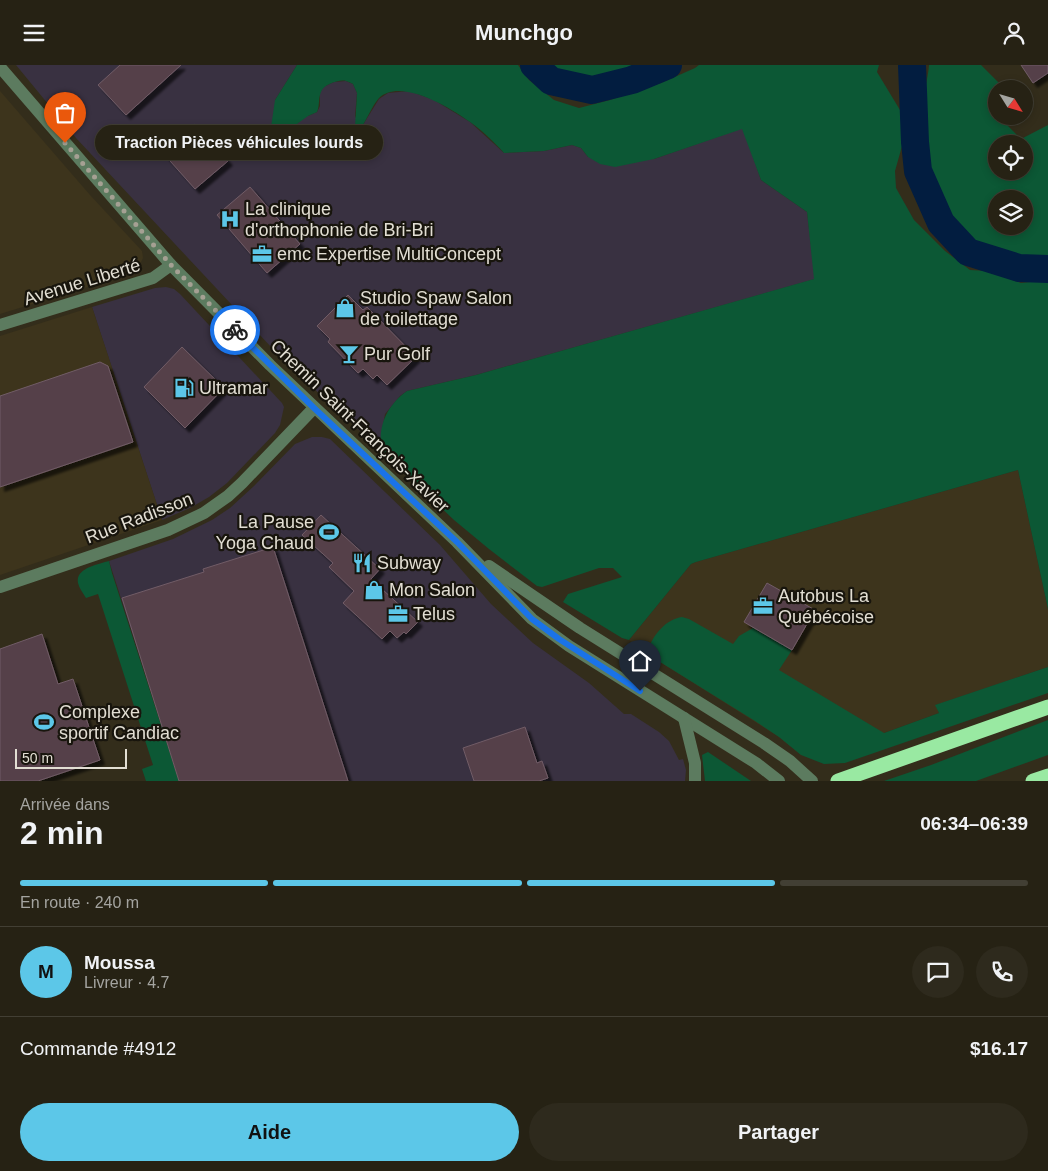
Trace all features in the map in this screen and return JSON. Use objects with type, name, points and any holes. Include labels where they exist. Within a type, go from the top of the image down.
[{"type":"highway","points":[[838,781],[1048,707]]},
{"type":"highway","points":[[1034,781],[1048,775]]},
{"type":"street","name":"Chemin Saint-François-Xavier","points":[[0,67],[171,265],[314,408],[457,542],[532,619],[549,633],[756,763],[779,781]]},
{"type":"street","name":"Avenue Liberté","points":[[0,325],[153,278],[171,265]]},
{"type":"street","name":"Rue Radisson","points":[[0,587],[168,530],[204,513],[242,483],[314,408]]},
{"type":"street","name":"Chemin Saint-François-Xavier","points":[[457,542],[551,609],[764,743],[790,761],[812,781]]},
{"type":"street","points":[[684,718],[695,763],[695,781]]},
{"type":"shaded area","points":[[16,65],[297,65],[275,100],[308,116],[317,112],[320,106],[320,93],[323,87],[334,82],[346,81],[353,84],[357,93],[355,116],[361,128],[379,99],[388,93],[409,91],[434,100],[470,122],[504,153],[544,151],[572,145],[581,148],[588,157],[654,159],[743,128],[761,180],[807,212],[815,279],[476,375],[407,391],[400,396],[385,414],[380,442],[382,451],[287,364],[76,138]]},
{"type":"shaded area","points":[[0,91],[90,195],[142,251],[143,258],[137,270],[0,314]]},
{"type":"shaded area","points":[[166,287],[174,289],[180,294],[284,407],[280,425],[275,433],[227,483],[209,497],[190,508],[162,520],[92,307],[155,288]]},
{"type":"shaded area","points":[[92,307],[162,520],[0,575],[0,336]]},
{"type":"shaded area","points":[[312,437],[330,439],[440,545],[491,604],[533,643],[589,683],[624,714],[631,714],[659,732],[669,741],[679,760],[683,759],[686,770],[685,781],[180,781],[109,561],[173,539],[212,520],[230,508],[295,444]]},
{"type":"shaded area","points":[[1018,470],[1048,609],[1048,667],[936,705],[939,713],[884,733],[801,755],[779,737],[652,657],[629,640],[691,564]]},
{"type":"green space","points":[[297,65],[518,65],[529,80],[554,100],[579,108],[661,83],[699,65],[879,65],[877,72],[900,110],[906,132],[895,171],[896,188],[914,220],[945,251],[970,270],[988,271],[1021,283],[1048,280],[1048,609],[1018,470],[691,564],[629,640],[622,638],[563,602],[568,594],[622,577],[613,568],[599,568],[542,587],[537,586],[454,520],[382,451],[382,425],[394,403],[407,391],[476,375],[814,279],[807,212],[761,180],[742,129],[654,159],[615,167],[600,164],[588,157],[581,148],[572,145],[544,151],[504,153],[483,132],[451,109],[425,97],[399,91],[388,92],[379,98],[361,128],[355,127],[357,93],[353,84],[347,81],[339,81],[322,89],[317,112],[308,116],[279,137],[271,127],[275,100]]},
{"type":"green space","points":[[547,65],[636,65],[614,73],[579,77],[557,71]]},
{"type":"green space","points":[[929,65],[981,65],[996,80],[988,80],[988,125],[1008,125],[1017,135],[988,135],[988,180],[1033,180],[1033,135],[1029,135],[1048,125],[1048,255],[1012,254],[984,247],[969,236],[953,218],[934,186],[926,159],[924,97]]},
{"type":"green space","points":[[109,561],[179,781],[146,781],[142,769],[153,765],[98,594],[86,598],[78,583],[78,578],[84,570]]},
{"type":"green space","points":[[682,617],[689,619],[733,644],[739,636],[753,628],[792,650],[779,670],[884,733],[939,713],[935,705],[1048,667],[1048,693],[845,763],[824,764],[801,755],[755,721],[652,657],[648,650],[657,633],[666,624]]},
{"type":"green space","points":[[1048,720],[1048,755],[976,781],[884,781],[931,765]]},
{"type":"green space","points":[[708,752],[751,781],[705,781],[702,755]]},
{"type":"building","points":[[120,65],[181,65],[126,115],[98,85]]},
{"type":"building","points":[[1021,65],[1048,65],[1048,73],[1033,83],[1033,80],[1031,80]]},
{"type":"building","points":[[195,124],[228,161],[195,189],[163,153]]},
{"type":"building","points":[[250,187],[300,244],[267,273],[217,215]]},
{"type":"building","points":[[348,295],[363,310],[367,307],[416,357],[387,385],[377,375],[373,379],[363,369],[358,373],[328,342],[330,339],[317,326]]},
{"type":"building","name":"Ultramar","points":[[182,347],[224,388],[185,428],[144,387]]},
{"type":"building","points":[[100,362],[108,366],[133,442],[0,487],[0,396]]},
{"type":"building","points":[[321,515],[380,569],[371,579],[418,622],[406,634],[404,632],[397,638],[390,631],[382,639],[343,603],[354,591],[329,567],[333,563],[302,535]]},
{"type":"building","points":[[273,547],[348,781],[179,781],[122,598],[204,572],[203,569]]},
{"type":"building","points":[[767,583],[815,610],[792,650],[744,622]]},
{"type":"building","name":"Complexe sportif Candiac","points":[[42,634],[58,684],[73,679],[100,760],[38,781],[0,781],[0,649]]},
{"type":"building","points":[[525,727],[537,763],[542,761],[548,778],[539,781],[474,781],[463,748]]},
{"type":"waterway","points":[[534,65],[551,81],[592,90],[632,80],[668,65]]},
{"type":"waterway","points":[[912,65],[918,171],[941,223],[968,252],[1019,268],[1048,269]]},
{"type":"way so far","points":[[65,143],[171,265],[235,330]]},
{"type":"place","name":"Traction Pièces véhicules lourds","points":[[65,143]]},
{"type":"place","name":"La clinique d'orthophonie de Bri-Bri","points":[[230,219]]},
{"type":"place","name":"emc Expertise MultiConcept","points":[[262,254]]},
{"type":"place","name":"Studio Spaw Salon de toilettage","points":[[345,308]]},
{"type":"place","name":"Pur Golf","points":[[349,354]]},
{"type":"place","name":"Ultramar","points":[[184,388]]},
{"type":"place","name":"La Pause Yoga Chaud","points":[[329,532]]},
{"type":"place","name":"Subway","points":[[362,563]]},
{"type":"place","name":"Mon Salon","points":[[374,590]]},
{"type":"place","name":"Autobus La Québécoise","points":[[763,606]]},
{"type":"place","name":"Telus","points":[[398,614]]},
{"type":"place","name":"Complexe sportif Candiac","points":[[44,722]]},
{"type":"route","points":[[235,330],[314,408],[457,542],[532,619],[549,633],[640,691]]}]
